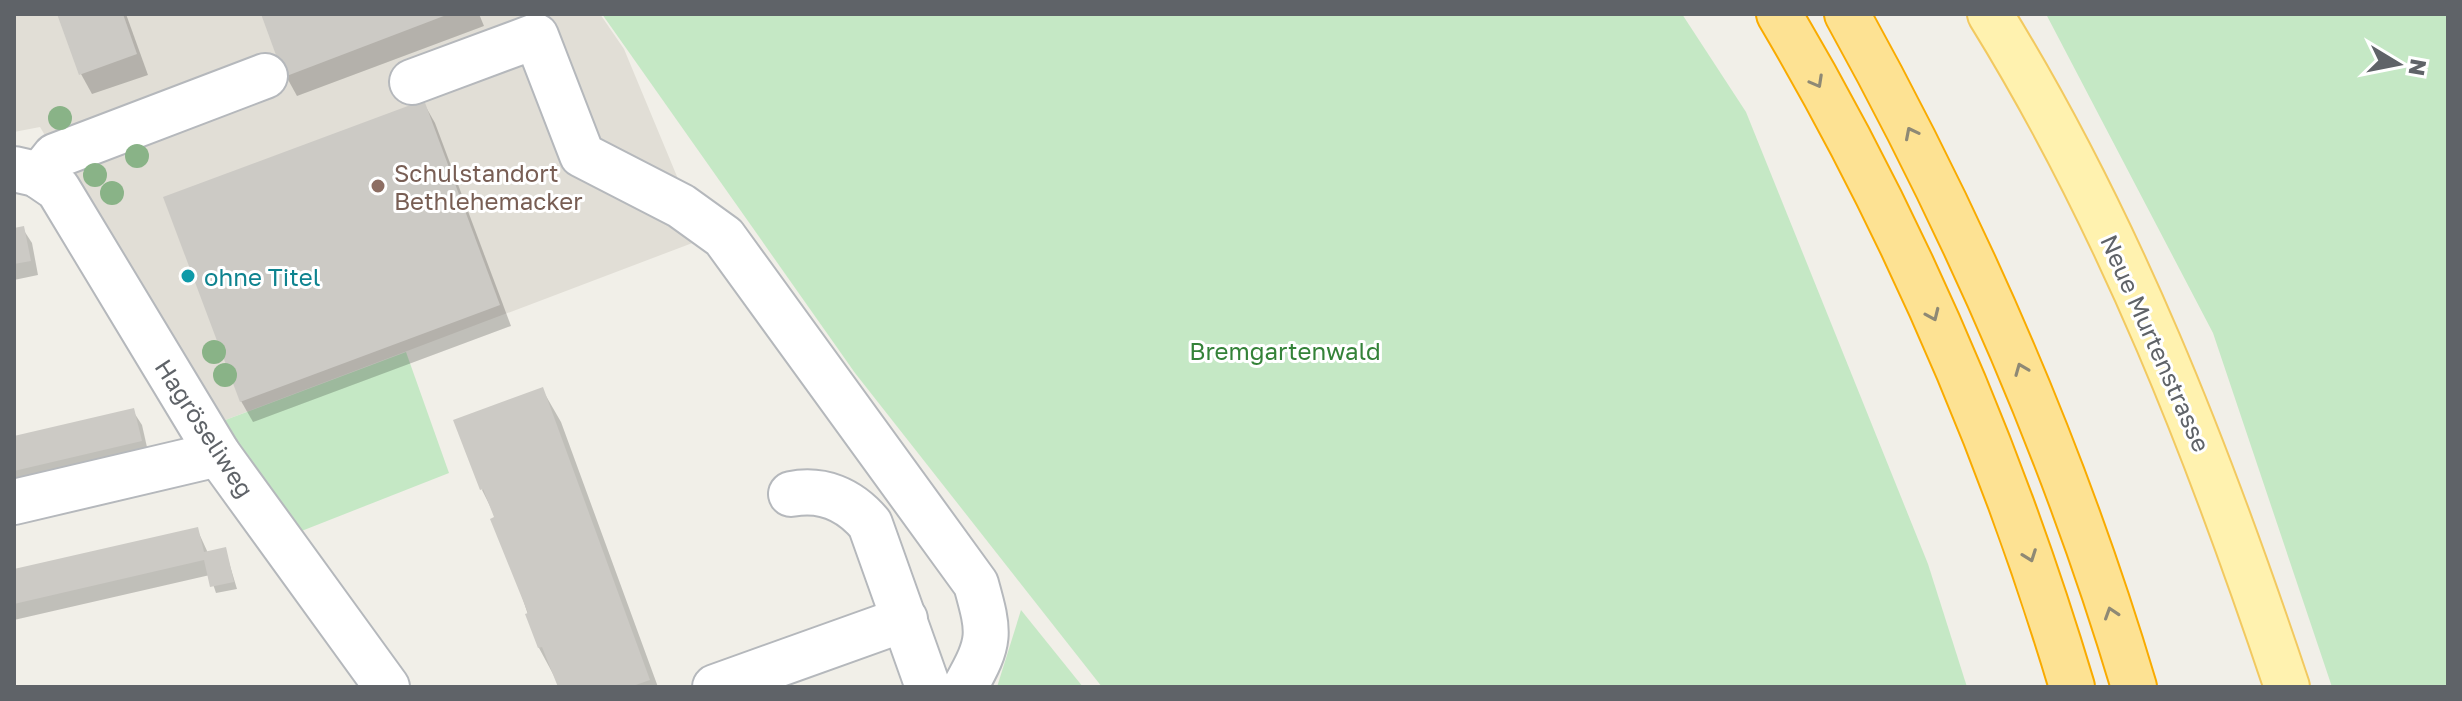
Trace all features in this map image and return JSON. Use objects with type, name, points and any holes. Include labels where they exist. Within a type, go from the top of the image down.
[{"type":"highway","points":[[1779,14],[1882,206],[1963,382],[2033,566],[2072,687]]},
{"type":"highway","points":[[1847,14],[1936,181],[2018,360],[2084,532],[2134,687]]},
{"type":"main road","name":"Neue Murtenstrasse","points":[[1990,14],[2078,172],[2165,355],[2235,533],[2287,687]]},
{"type":"street","points":[[412,82],[536,36],[582,155],[681,206],[724,237],[976,584],[987,626],[982,657],[965,687]]},
{"type":"street","points":[[27,171],[55,156],[265,76]]},
{"type":"street","name":"Hagröseliweg","points":[[27,171],[58,189],[65,199],[218,454],[387,687]]},
{"type":"street","points":[[14,502],[218,454]]},
{"type":"street","points":[[791,494],[826,494],[851,505],[861,514],[875,535],[928,687]]},
{"type":"street","points":[[715,687],[905,619]]},
{"type":"shaded area","name":"Schulstandort Bethlehemacker","points":[[14,14],[600,14],[624,49],[703,239],[220,422],[40,127],[14,132]]},
{"type":"green space","name":"Bremgartenwald","points":[[602,14],[1682,14],[1746,112],[1928,564],[1967,687],[1102,687],[855,373]]},
{"type":"green space","points":[[2046,14],[2448,14],[2448,687],[2332,687],[2213,333]]},
{"type":"green space","points":[[406,352],[449,473],[299,532],[220,422]]},
{"type":"green space","points":[[1021,610],[1083,687],[997,687]]},
{"type":"building","points":[[57,14],[123,14],[137,54],[79,75]]},
{"type":"building","points":[[261,14],[449,14],[284,77]]},
{"type":"building","points":[[424,100],[500,305],[240,402],[163,197]]},
{"type":"building","points":[[24,226],[31,261],[14,264],[14,228]]},
{"type":"building","points":[[543,387],[650,680],[630,687],[558,687],[542,647],[538,648],[525,614],[528,613],[490,519],[494,517],[453,420]]},
{"type":"building","points":[[134,408],[142,441],[14,471],[14,436]]},
{"type":"building","points":[[198,527],[204,552],[226,547],[234,582],[210,587],[204,560],[14,604],[14,569]]},
{"type":"place","name":"Schulstandort Bethlehemacker","points":[[378,186]]},
{"type":"place","name":"ohne Titel","points":[[188,276]]}]
